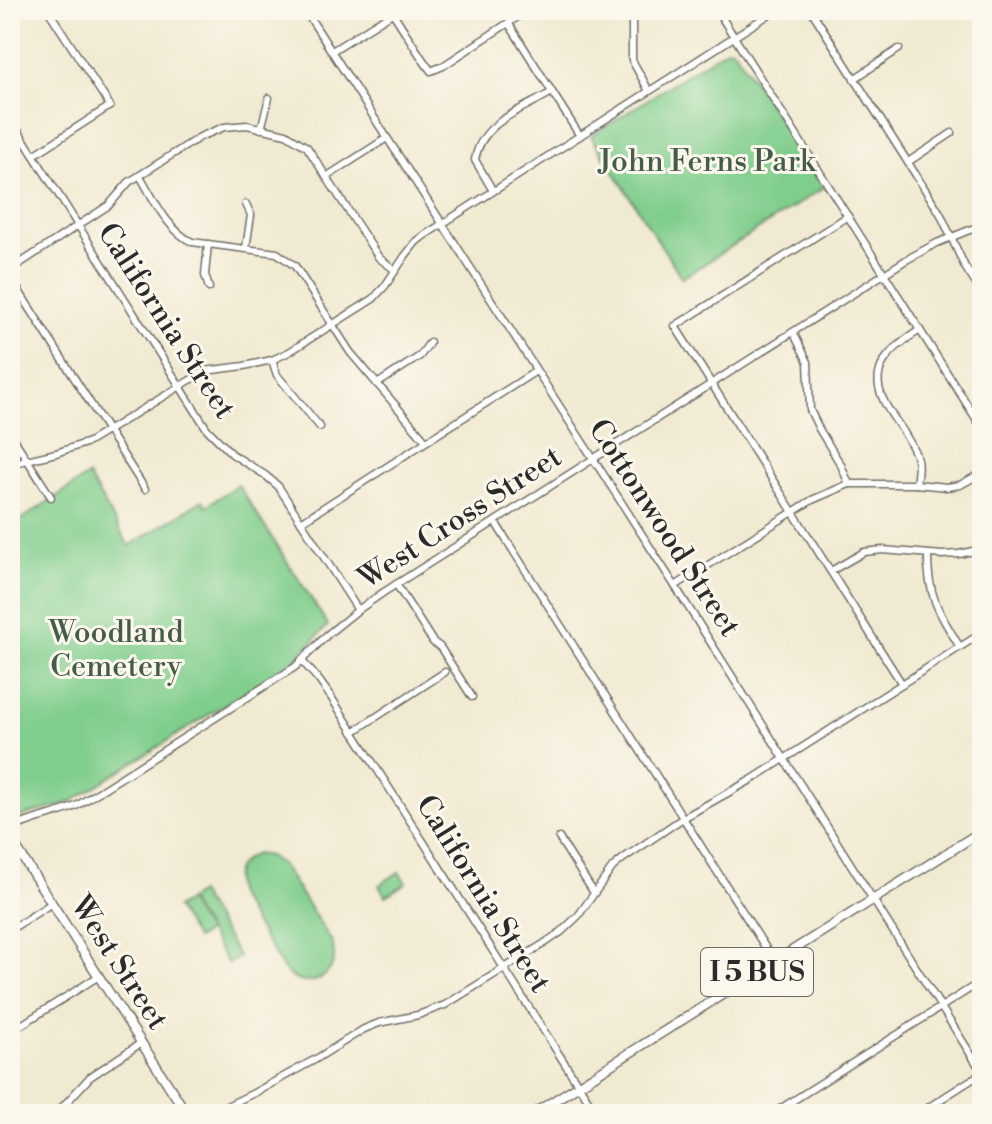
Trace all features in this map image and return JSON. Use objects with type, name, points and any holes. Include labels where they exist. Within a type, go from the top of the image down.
[{"type":"main road","name":"I 5 BUS","points":[[533,1114],[982,831]]},
{"type":"main road","name":"West Street","points":[[10,838],[187,1114]]},
{"type":"street","points":[[34,155],[110,106],[48,10]]},
{"type":"street","name":"Cottonwood Street","points":[[305,10],[982,1072]]},
{"type":"street","points":[[332,51],[395,11],[431,71],[528,10]]},
{"type":"street","points":[[717,10],[982,428]]},
{"type":"street","points":[[10,464],[89,442],[205,371],[272,360],[333,326],[379,293],[416,242],[776,10]]},
{"type":"street","points":[[811,10],[940,213],[965,267],[982,293]]},
{"type":"street","points":[[632,12],[632,60],[649,91]]},
{"type":"street","points":[[509,24],[580,136]]},
{"type":"street","points":[[854,79],[899,49]]},
{"type":"street","points":[[493,191],[475,160],[480,144],[498,121],[552,92]]},
{"type":"street","points":[[261,129],[269,98]]},
{"type":"street","name":"California Street","points":[[10,118],[213,436],[232,454],[275,482],[358,610]]},
{"type":"street","points":[[10,270],[109,205],[129,182],[212,131],[235,125],[286,134],[299,141],[314,156],[379,258],[395,270]]},
{"type":"street","points":[[908,162],[952,133]]},
{"type":"street","points":[[326,177],[387,138]]},
{"type":"street","points":[[140,176],[176,232],[192,242],[277,253],[295,266],[358,363],[426,441]]},
{"type":"street","points":[[246,204],[251,215],[246,248]]},
{"type":"street","points":[[848,216],[675,326],[902,684]]},
{"type":"street","name":"West Cross Street","points":[[10,830],[23,822],[78,805],[295,667],[319,641],[396,584],[885,273],[928,247],[982,225]]},
{"type":"street","points":[[208,244],[205,275],[209,288]]},
{"type":"street","points":[[10,277],[145,489]]},
{"type":"street","points":[[916,484],[917,459],[913,448],[883,401],[879,385],[880,373],[890,352],[920,330]]},
{"type":"street","points":[[793,332],[808,362],[810,410],[849,484]]},
{"type":"street","points":[[377,384],[420,356],[430,342]]},
{"type":"street","points":[[272,360],[277,375],[320,427]]},
{"type":"street","points":[[301,522],[536,371]]},
{"type":"street","points":[[10,433],[51,497]]},
{"type":"street","points":[[675,586],[812,500],[849,484],[947,487],[960,485],[982,473]]},
{"type":"street","points":[[495,522],[774,961]]},
{"type":"street","points":[[831,571],[864,552],[959,554],[982,549]]},
{"type":"street","points":[[928,554],[933,598],[960,647]]},
{"type":"street","points":[[396,584],[472,697]]},
{"type":"street","points":[[210,1114],[276,1081],[364,1029],[438,1008],[504,968],[561,932],[578,916],[613,867],[624,858],[683,818],[785,759],[982,633]]},
{"type":"street","name":"California Street","points":[[302,661],[324,687],[597,1114]]},
{"type":"street","points":[[353,732],[445,672]]},
{"type":"street","points":[[559,838],[594,893]]},
{"type":"street","points":[[10,930],[52,903]]},
{"type":"street","points":[[10,1032],[99,976]]},
{"type":"street","points":[[774,1114],[982,981]]},
{"type":"street","points":[[56,1114],[90,1077],[141,1043]]},
{"type":"street","points":[[918,1114],[928,1111],[982,1072]]},
{"type":"green space","name":"John Ferns Park","points":[[731,48],[823,188],[682,278],[591,136]]},
{"type":"green space","name":"Woodland Cemetery","points":[[88,476],[129,546],[203,500],[206,506],[238,485],[328,625],[295,660],[74,800],[10,822],[10,518],[14,524]]},
{"type":"green space","points":[[256,854],[269,856],[282,865],[332,942],[332,965],[319,979],[304,982],[286,972],[237,895],[234,882],[236,870]]},
{"type":"green space","points":[[399,872],[406,883],[386,896],[379,885]]},
{"type":"green space","points":[[199,893],[239,957],[228,964],[188,900]]},
{"type":"green space","points":[[187,901],[207,932],[196,939],[176,908]]}]
